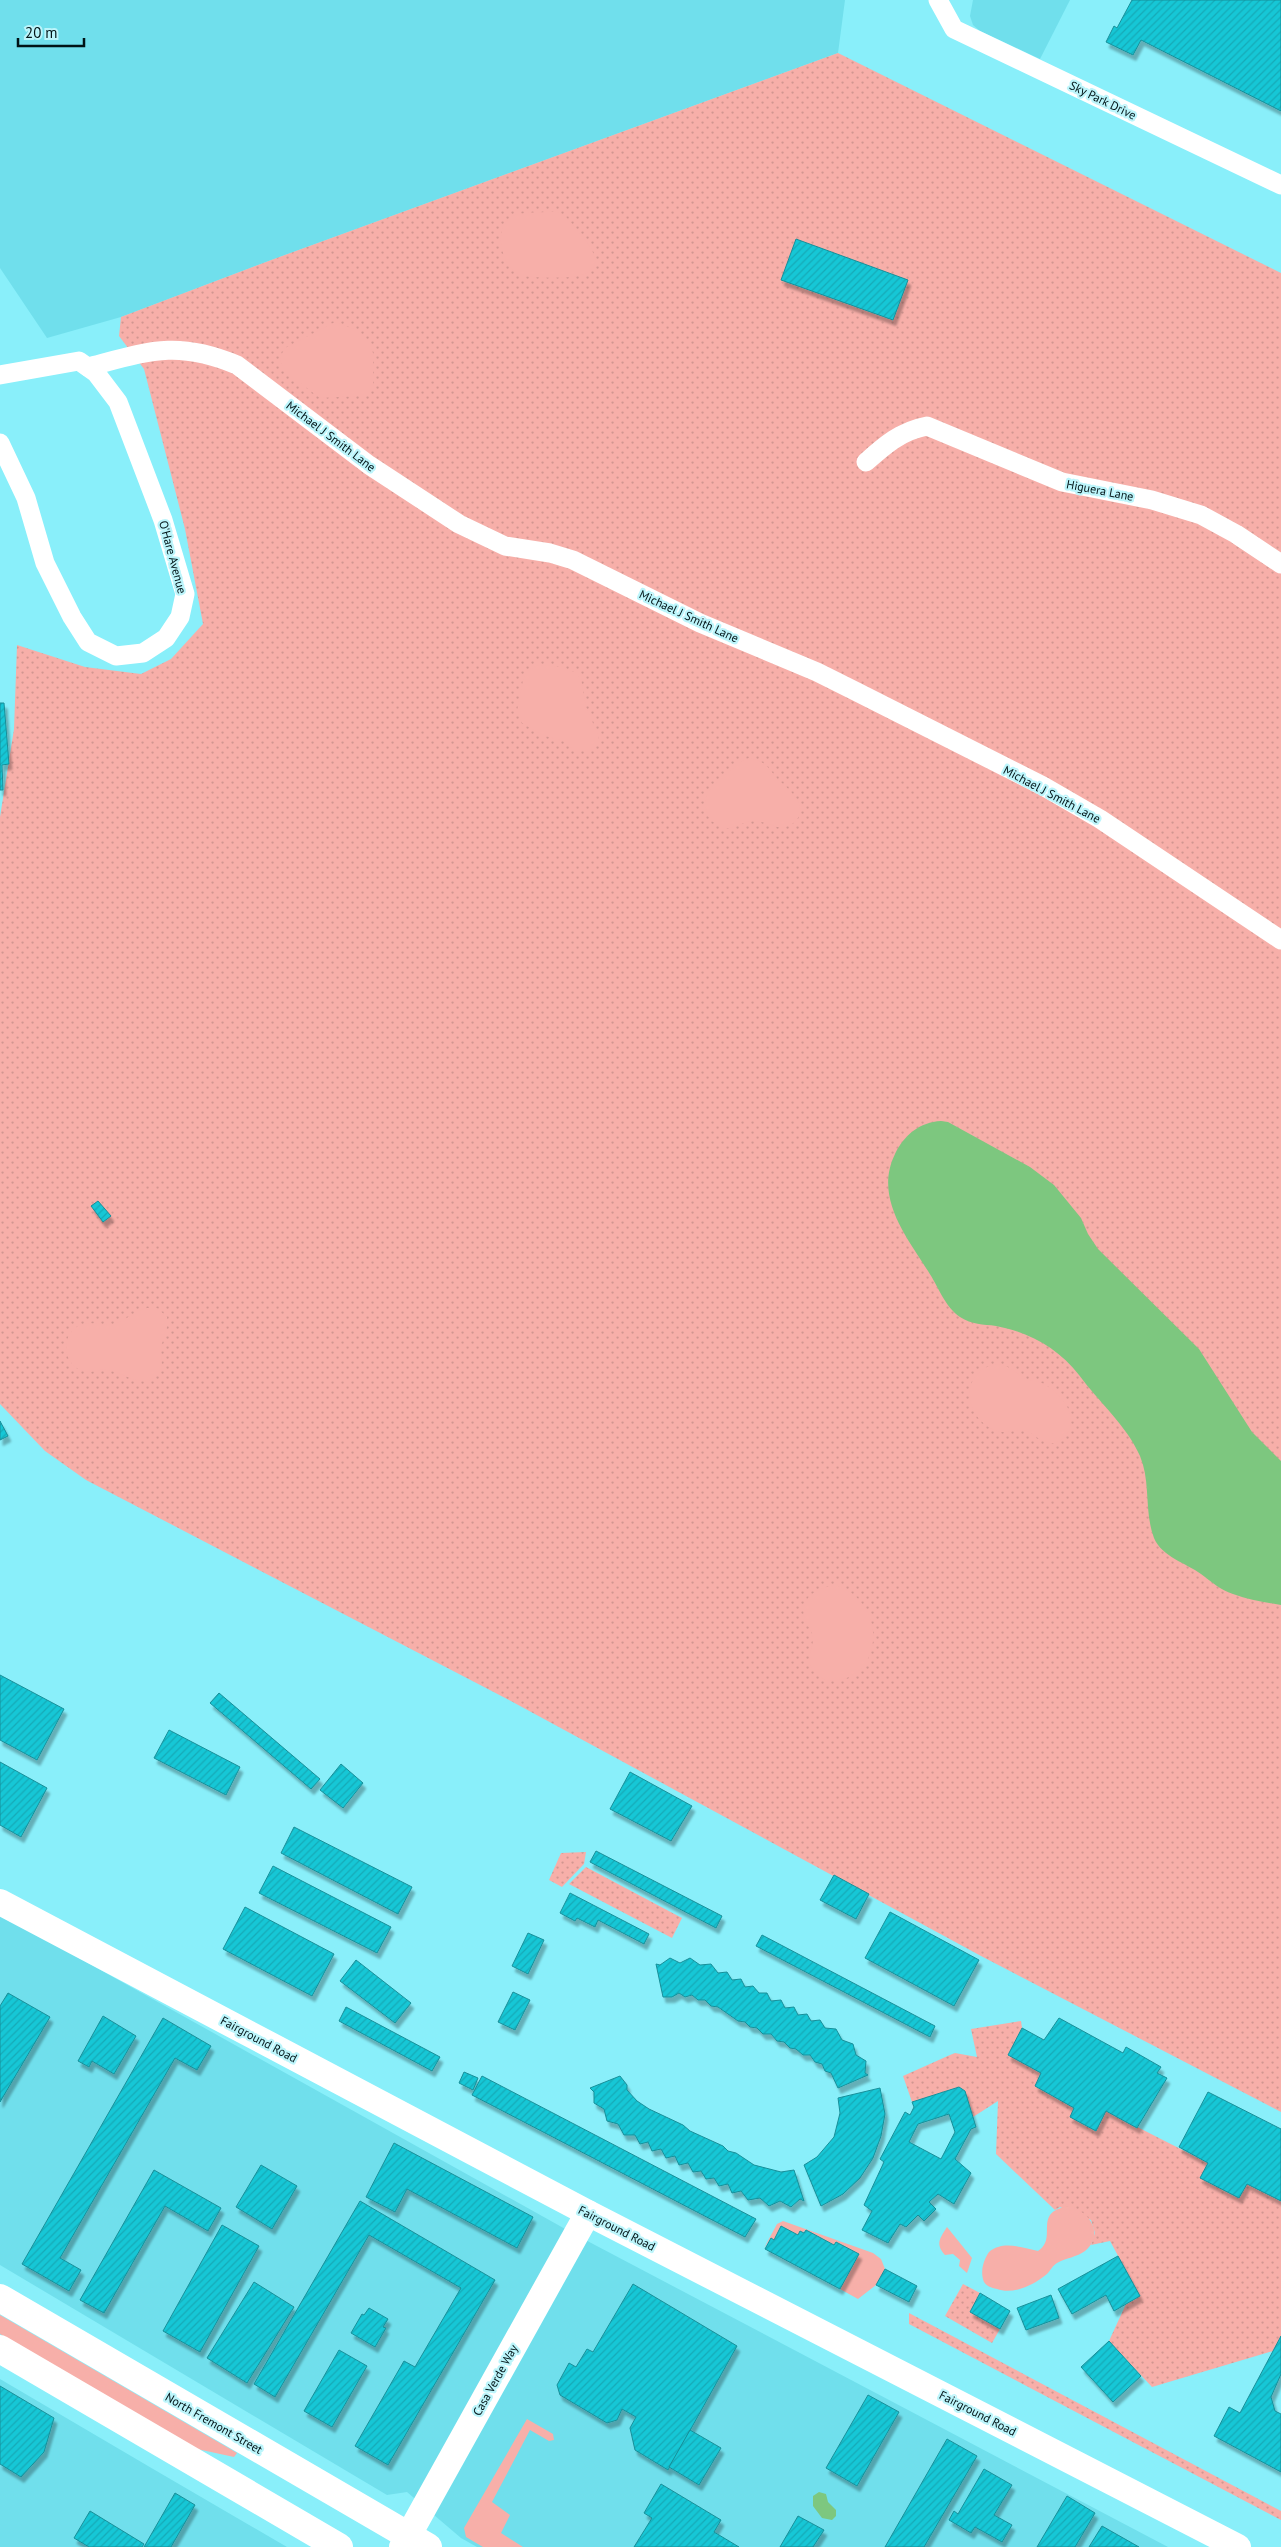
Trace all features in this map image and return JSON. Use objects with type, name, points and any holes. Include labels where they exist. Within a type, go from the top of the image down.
[{"type":"main road","name":"North Fremont Street","points":[[0,2298],[413,2543]]},
{"type":"main road","points":[[0,2349],[339,2547]]},
{"type":"street","name":"Sky Park Drive","points":[[938,0],[954,29],[1281,185]]},
{"type":"street","name":"Michael J Smith Lane","points":[[88,367],[140,354],[169,350],[203,353],[238,365],[369,465],[459,524],[506,546],[550,553],[573,560],[693,620],[817,672],[1043,786],[1100,819],[1281,940]]},
{"type":"street","points":[[0,375],[78,361],[88,367]]},
{"type":"street","name":"O'Hare Avenue","points":[[0,443],[26,498],[45,563],[72,617],[88,642],[116,656],[143,653],[166,638],[180,617],[186,594],[163,520],[118,402],[96,373],[88,367]]},
{"type":"street","name":"Higuera Lane","points":[[866,462],[897,435],[910,429],[927,426],[1062,482],[1152,500],[1201,515],[1236,534],[1281,564]]},
{"type":"street","name":"Fairground Road","points":[[0,1902],[588,2213],[1238,2547]]},
{"type":"street","name":"Casa Verde Way","points":[[413,2543],[588,2213]]},
{"type":"shaded area","points":[[0,0],[845,0],[838,53],[274,259],[121,317],[47,338],[0,268]]},
{"type":"shaded area","points":[[973,0],[1070,0],[1040,59],[980,31],[973,25],[970,16]]},
{"type":"shaded area","points":[[838,53],[1281,273],[1281,2112],[981,1956],[509,1700],[86,1480],[45,1451],[0,1404],[0,817],[14,729],[17,645],[85,667],[141,674],[171,659],[203,624],[185,529],[144,369],[119,336],[121,317],[274,259]]},
{"type":"shaded area","points":[[556,212],[564,215],[588,244],[595,257],[593,268],[578,276],[566,277],[529,277],[518,274],[507,262],[503,253],[501,235],[503,227],[515,215]]},
{"type":"shaded area","points":[[335,322],[354,329],[370,345],[373,353],[373,385],[364,394],[320,398],[288,374],[281,363],[280,357],[285,348]]},
{"type":"shaded area","points":[[537,665],[563,667],[576,673],[581,679],[586,707],[599,737],[594,749],[576,751],[563,741],[542,735],[522,723],[517,711],[523,680],[526,672]]},
{"type":"shaded area","points":[[749,758],[765,765],[795,797],[800,813],[792,824],[778,827],[755,821],[725,829],[710,820],[705,805],[711,788],[737,764]]},
{"type":"shaded area","points":[[941,1121],[948,1122],[1030,1167],[1054,1185],[1081,1218],[1088,1234],[1098,1249],[1199,1349],[1252,1432],[1281,1461],[1281,1605],[1228,1592],[1168,1555],[1158,1545],[1151,1528],[1145,1476],[1140,1456],[1128,1434],[1062,1357],[1031,1337],[1008,1329],[969,1321],[960,1317],[950,1308],[902,1230],[890,1201],[888,1186],[889,1170],[895,1154],[903,1141],[920,1127]]},
{"type":"shaded area","points":[[147,1308],[157,1308],[167,1317],[167,1327],[161,1347],[162,1370],[156,1377],[142,1381],[135,1380],[106,1370],[86,1372],[72,1364],[66,1346],[70,1333],[75,1328],[90,1323],[116,1323]]},
{"type":"shaded area","points":[[994,1364],[1007,1367],[1029,1380],[1042,1383],[1061,1398],[1070,1413],[1071,1420],[1070,1428],[1063,1438],[1055,1443],[1050,1443],[1023,1430],[996,1431],[981,1421],[971,1403],[969,1394],[971,1385],[983,1369]]},
{"type":"shaded area","points":[[835,1585],[856,1597],[863,1605],[869,1615],[873,1638],[872,1650],[862,1668],[848,1678],[831,1681],[823,1679],[811,1667],[809,1659],[813,1637],[805,1619],[804,1605],[811,1595]]},
{"type":"shaded area","points":[[586,1852],[584,1864],[562,1887],[549,1880],[561,1853]]},
{"type":"shaded area","points":[[586,1867],[682,1918],[672,1938],[569,1884]]},
{"type":"shaded area","points":[[0,1914],[576,2235],[1168,2547],[477,2547],[461,2538],[407,2492],[387,2495],[0,2265]]},
{"type":"shaded area","points":[[1021,2021],[1022,2028],[1008,2055],[1041,2073],[1035,2086],[1074,2108],[1070,2117],[1095,2131],[1106,2111],[1208,2163],[1200,2178],[1239,2198],[1247,2184],[1281,2201],[1281,2336],[1273,2351],[1152,2387],[1109,2341],[1126,2304],[1140,2296],[1110,2241],[1091,2245],[1095,2233],[1091,2220],[1060,2207],[1055,2210],[996,2154],[998,2101],[973,2117],[965,2091],[959,2087],[912,2102],[903,2076],[955,2053],[977,2057],[971,2029]]},
{"type":"shaded area","points":[[1069,2206],[1083,2213],[1092,2224],[1094,2238],[1085,2251],[1057,2263],[1042,2278],[1023,2288],[1003,2291],[985,2284],[982,2270],[989,2252],[1000,2246],[1020,2247],[1038,2251],[1044,2246],[1048,2219],[1051,2214],[1058,2209]]},
{"type":"shaded area","points":[[783,2221],[873,2253],[881,2259],[885,2269],[876,2285],[858,2299],[840,2289],[859,2254],[836,2242],[834,2245],[806,2230],[798,2235],[781,2226],[774,2240],[771,2238],[764,2248],[777,2224]]},
{"type":"shaded area","points":[[947,2227],[972,2258],[967,2273],[959,2266],[960,2260],[953,2254],[945,2255],[940,2248],[941,2238]]},
{"type":"shaded area","points":[[963,2284],[980,2293],[970,2312],[1000,2329],[992,2343],[945,2316]]},
{"type":"shaded area","points":[[909,2313],[1281,2511],[1281,2520],[909,2324]]},
{"type":"shaded area","points":[[0,2315],[237,2453],[234,2457],[197,2449],[0,2334]]},
{"type":"shaded area","points":[[0,2379],[148,2466],[287,2547],[0,2547]]},
{"type":"shaded area","points":[[527,2419],[553,2434],[554,2440],[549,2441],[530,2430],[492,2502],[510,2515],[501,2533],[523,2547],[483,2547],[466,2537],[464,2528]]},
{"type":"shaded area","points":[[819,2492],[826,2494],[828,2502],[836,2510],[836,2516],[832,2520],[822,2518],[813,2506],[813,2496]]},
{"type":"building","points":[[1132,0],[1281,0],[1281,111],[1141,40],[1133,55],[1106,42],[1114,26],[1117,28]]},
{"type":"building","points":[[796,239],[908,280],[893,320],[781,280]]},
{"type":"building","points":[[0,703],[4,703],[9,764],[2,765],[3,790],[0,790]]},
{"type":"building","points":[[98,1201],[111,1216],[103,1222],[91,1206]]},
{"type":"building","points":[[0,1421],[8,1436],[0,1440]]},
{"type":"building","points":[[0,1675],[64,1709],[37,1760],[0,1740]]},
{"type":"building","points":[[219,1693],[320,1779],[311,1789],[210,1703]]},
{"type":"building","points":[[169,1730],[240,1767],[226,1795],[154,1758]]},
{"type":"building","points":[[0,1762],[47,1788],[21,1837],[0,1825]]},
{"type":"building","points":[[341,1764],[363,1783],[343,1808],[320,1790]]},
{"type":"building","points":[[630,1772],[692,1806],[671,1841],[610,1809]]},
{"type":"building","points":[[294,1827],[412,1887],[398,1914],[281,1853]]},
{"type":"building","points":[[596,1851],[722,1916],[716,1928],[590,1862]]},
{"type":"building","points":[[273,1866],[391,1927],[377,1953],[259,1893]]},
{"type":"building","points":[[834,1875],[869,1894],[856,1919],[820,1900]]},
{"type":"building","points":[[570,1893],[649,1934],[644,1944],[598,1920],[595,1927],[577,1918],[575,1921],[560,1913]]},
{"type":"building","points":[[245,1907],[334,1954],[312,1996],[223,1949]]},
{"type":"building","points":[[890,1912],[979,1960],[954,2006],[865,1958]]},
{"type":"building","points":[[528,1933],[544,1940],[528,1974],[512,1966]]},
{"type":"building","points":[[762,1935],[935,2026],[930,2037],[756,1946]]},
{"type":"building","points":[[670,1958],[680,1963],[690,1958],[700,1965],[711,1964],[718,1973],[727,1972],[732,1980],[741,1979],[745,1987],[753,1986],[759,1993],[767,1993],[771,2001],[781,2000],[785,2008],[794,2007],[798,2015],[807,2014],[811,2021],[820,2020],[825,2028],[836,2029],[842,2040],[853,2044],[856,2055],[866,2061],[865,2073],[868,2075],[838,2088],[831,2073],[825,2071],[822,2064],[815,2062],[810,2055],[803,2055],[796,2049],[790,2048],[784,2042],[777,2041],[771,2034],[763,2034],[757,2028],[738,2021],[718,2007],[711,2006],[705,2000],[698,2000],[692,1995],[685,1997],[679,1993],[672,1997],[663,1997],[656,1964],[660,1965]]},
{"type":"building","points":[[356,1960],[411,2003],[395,2023],[340,1981]]},
{"type":"building","points":[[513,1992],[530,2000],[515,2030],[498,2022]]},
{"type":"building","points":[[8,1993],[50,2017],[0,2102],[0,2006]]},
{"type":"building","points":[[346,2007],[440,2057],[432,2071],[339,2021]]},
{"type":"building","points":[[103,2016],[136,2036],[114,2074],[92,2061],[89,2067],[78,2061]]},
{"type":"building","points":[[163,2018],[211,2046],[197,2070],[175,2058],[60,2258],[81,2270],[69,2291],[22,2264]]},
{"type":"building","points":[[1059,2018],[1123,2053],[1126,2047],[1161,2067],[1157,2073],[1167,2078],[1137,2128],[1106,2111],[1096,2131],[1070,2117],[1074,2108],[1035,2086],[1041,2073],[1008,2055],[1022,2028],[1044,2040]]},
{"type":"building","points":[[464,2072],[478,2078],[473,2090],[459,2083]]},
{"type":"building","points":[[482,2076],[756,2219],[745,2237],[472,2095]]},
{"type":"building","points":[[620,2076],[627,2085],[627,2090],[637,2101],[649,2109],[723,2146],[728,2151],[736,2153],[754,2165],[781,2172],[794,2170],[804,2201],[800,2199],[791,2207],[780,2201],[769,2206],[760,2198],[748,2200],[741,2191],[732,2193],[728,2184],[719,2186],[714,2178],[706,2179],[701,2171],[693,2172],[688,2163],[679,2165],[675,2156],[666,2158],[661,2149],[652,2151],[648,2142],[640,2144],[635,2135],[624,2135],[618,2124],[607,2121],[604,2109],[594,2103],[594,2092],[590,2088]]},
{"type":"building","points":[[959,2087],[965,2091],[976,2127],[971,2129],[955,2159],[971,2173],[954,2204],[938,2194],[929,2202],[936,2209],[924,2221],[918,2215],[906,2227],[900,2224],[888,2243],[862,2230],[872,2211],[864,2205],[884,2162],[880,2159],[905,2112],[910,2115],[914,2107],[912,2102]],"holes":[[[949,2114],[955,2132],[941,2159],[909,2142],[918,2124]]]},
{"type":"building","points":[[880,2088],[885,2114],[881,2136],[873,2158],[860,2178],[843,2194],[821,2206],[804,2165],[817,2157],[834,2137],[840,2113],[838,2098]]},
{"type":"building","points":[[1208,2092],[1281,2129],[1281,2201],[1247,2184],[1239,2198],[1200,2178],[1208,2163],[1179,2147]]},
{"type":"building","points":[[394,2143],[533,2217],[517,2248],[407,2189],[395,2212],[366,2197]]},
{"type":"building","points":[[261,2165],[297,2186],[272,2229],[236,2207]]},
{"type":"building","points":[[154,2170],[221,2208],[208,2231],[165,2206],[104,2313],[80,2300]]},
{"type":"building","points":[[360,2201],[495,2280],[388,2465],[355,2446],[404,2361],[415,2367],[461,2288],[369,2235],[275,2397],[254,2384]]},
{"type":"building","points":[[222,2225],[259,2246],[200,2352],[163,2331]]},
{"type":"building","points":[[781,2226],[798,2235],[800,2231],[804,2233],[806,2230],[834,2245],[836,2242],[859,2254],[840,2289],[765,2249],[771,2238],[774,2240]]},
{"type":"building","points":[[1118,2256],[1140,2296],[1114,2311],[1106,2295],[1072,2314],[1058,2289]]},
{"type":"building","points":[[885,2269],[917,2286],[909,2302],[876,2285]]},
{"type":"building","points":[[254,2282],[294,2307],[247,2383],[207,2358]]},
{"type":"building","points":[[633,2284],[737,2346],[668,2470],[635,2450],[630,2428],[636,2417],[622,2409],[617,2420],[607,2423],[560,2395],[557,2385],[569,2363],[576,2367],[587,2349],[593,2352]]},
{"type":"building","points":[[980,2293],[1010,2311],[1000,2329],[970,2312]]},
{"type":"building","points":[[1051,2295],[1059,2318],[1026,2330],[1017,2308]]},
{"type":"building","points":[[369,2308],[388,2319],[383,2327],[386,2328],[375,2347],[351,2333],[362,2314],[364,2315]]},
{"type":"building","points":[[1281,2336],[1281,2374],[1271,2397],[1275,2411],[1281,2414],[1281,2472],[1214,2436],[1229,2407],[1240,2413]]},
{"type":"building","points":[[1109,2341],[1141,2376],[1113,2402],[1081,2367]]},
{"type":"building","points":[[339,2350],[367,2366],[332,2427],[304,2411]]},
{"type":"building","points":[[0,2386],[54,2418],[44,2452],[21,2477],[0,2464]]},
{"type":"building","points":[[868,2395],[899,2412],[857,2486],[826,2468]]},
{"type":"building","points":[[690,2430],[721,2448],[699,2485],[669,2467]]},
{"type":"building","points":[[947,2439],[977,2456],[924,2547],[885,2547]]},
{"type":"building","points":[[984,2469],[1012,2485],[994,2515],[1012,2525],[1002,2542],[975,2527],[971,2533],[949,2520],[954,2511],[958,2514]]},
{"type":"building","points":[[661,2484],[721,2520],[714,2532],[739,2547],[634,2547],[652,2518],[644,2513]]},
{"type":"building","points":[[175,2493],[195,2505],[171,2547],[144,2547]]},
{"type":"building","points":[[1067,2496],[1095,2513],[1075,2547],[1037,2547]]},
{"type":"building","points":[[90,2511],[144,2544],[142,2547],[89,2547],[74,2538]]},
{"type":"building","points":[[798,2516],[824,2530],[813,2547],[780,2547]]},
{"type":"building","points":[[1102,2526],[1139,2547],[1089,2547]]}]
